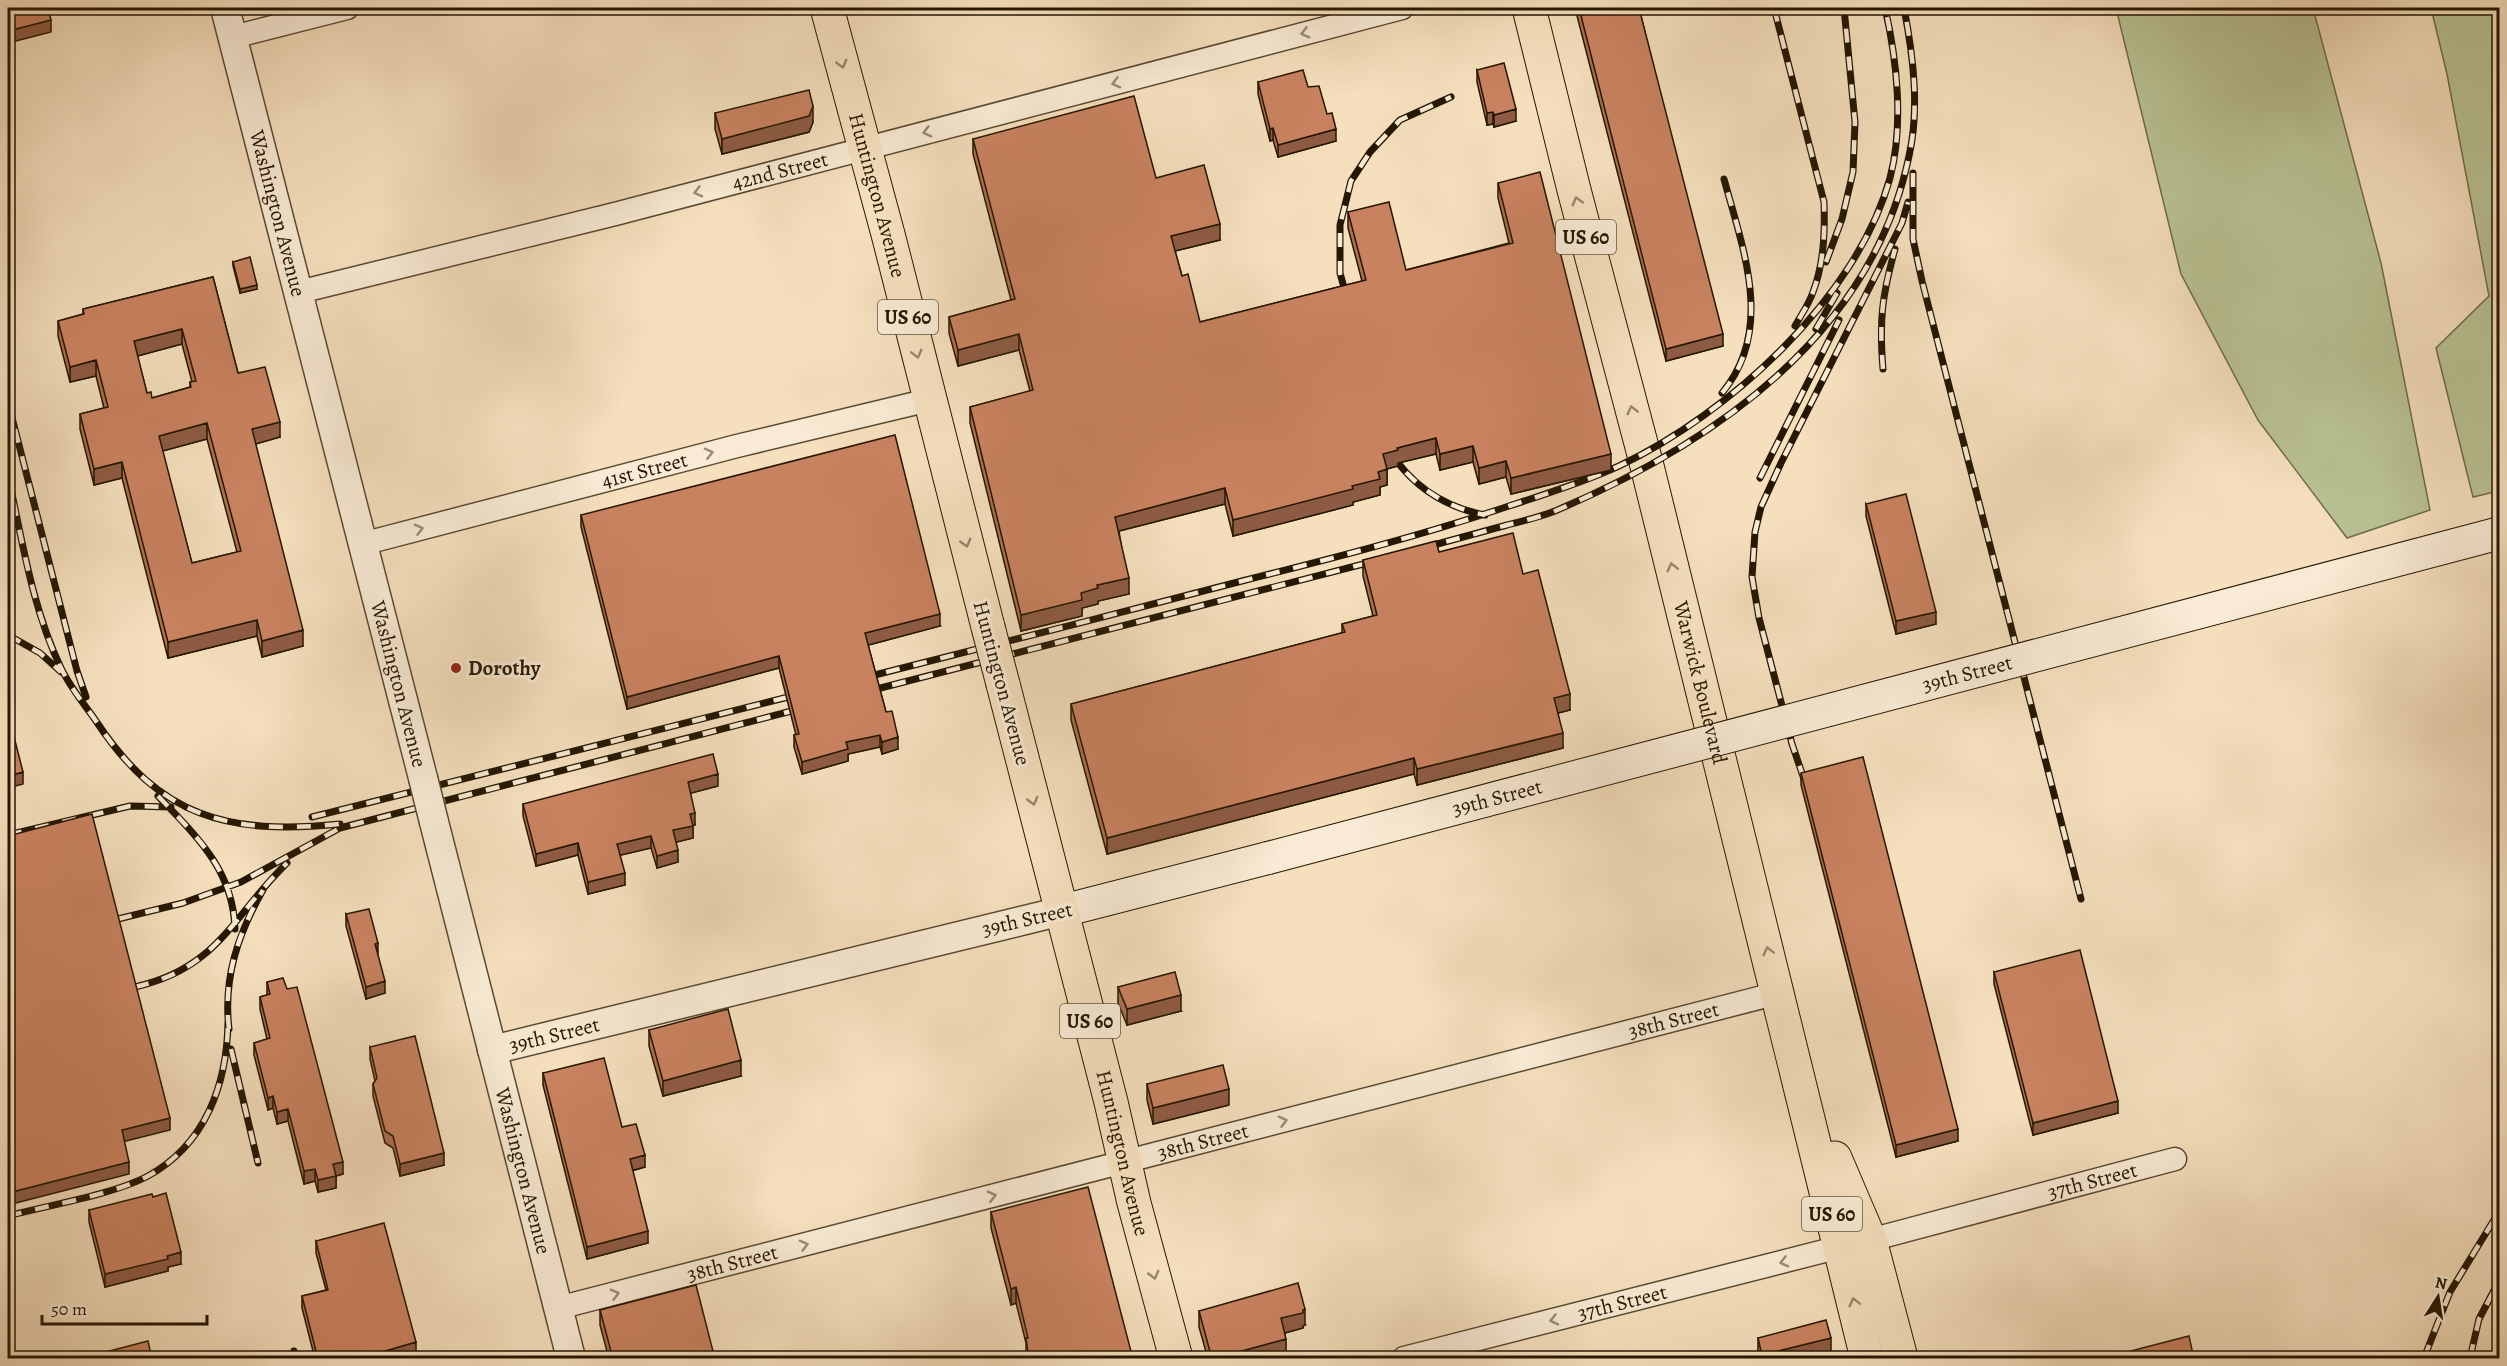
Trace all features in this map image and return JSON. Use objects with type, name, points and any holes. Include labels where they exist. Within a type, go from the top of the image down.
[{"type":"main road","name":"Huntington Avenue","points":[[827,8],[1176,1359]]},
{"type":"main road","name":"Warwick Boulevard","points":[[1528,8],[1645,459],[1797,1069],[1855,1244]]},
{"type":"main road","name":"39th Street","points":[[1062,911],[2499,533]]},
{"type":"main road","name":"US 60","points":[[1855,1244],[1867,1359]]},
{"type":"main road","points":[[1855,1244],[1901,1359]]},
{"type":"street","name":"Washington Avenue","points":[[225,8],[571,1359]]},
{"type":"street","points":[[233,37],[347,8]]},
{"type":"street","name":"42nd Street","points":[[298,292],[615,214],[1402,8]]},
{"type":"street","name":"41st Street","points":[[362,544],[705,454],[929,400]]},
{"type":"street","name":"39th Street","points":[[492,1050],[1062,911]]},
{"type":"street","name":"38th Street","points":[[558,1308],[1779,993]]},
{"type":"street","name":"37th Street","points":[[1404,1359],[1855,1244],[2175,1159]]},
{"type":"green space","points":[[2116,8],[2313,8],[2381,263],[2430,510],[2347,538],[2258,420],[2181,274]]},
{"type":"green space","points":[[2431,8],[2499,8],[2499,491],[2473,497],[2436,348],[2489,296],[2447,74]]},
{"type":"building","points":[[8,8],[48,8],[51,20],[8,31]]},
{"type":"building","points":[[1579,8],[1639,8],[1723,334],[1666,349]]},
{"type":"building","points":[[1504,63],[1516,109],[1494,115],[1493,112],[1487,113],[1477,70]]},
{"type":"building","points":[[1303,70],[1308,87],[1319,86],[1327,114],[1332,113],[1336,129],[1278,145],[1273,128],[1270,129],[1258,82]]},
{"type":"building","points":[[809,90],[813,106],[809,116],[722,139],[715,113]]},
{"type":"building","points":[[1134,96],[1156,178],[1204,165],[1220,224],[1171,236],[1182,276],[1188,274],[1200,322],[1366,280],[1348,212],[1389,202],[1406,270],[1513,243],[1498,183],[1540,172],[1611,454],[1511,478],[1506,461],[1479,468],[1473,446],[1440,454],[1436,438],[1383,454],[1387,469],[1378,472],[1380,479],[1352,486],[1353,489],[1233,520],[1225,488],[1115,517],[1129,578],[1097,585],[1098,588],[1081,593],[1082,600],[1021,615],[970,407],[1033,390],[1019,334],[958,350],[949,317],[1015,299],[973,139]]},
{"type":"building","points":[[250,257],[257,285],[240,289],[233,262]]},
{"type":"building","points":[[213,277],[238,373],[265,367],[280,422],[252,429],[303,630],[262,641],[257,620],[168,642],[122,462],[94,469],[80,414],[108,407],[96,360],[70,367],[58,321],[84,314],[83,309]],"holes":[[[182,329],[196,381],[190,382],[191,387],[152,398],[151,392],[147,393],[134,341]],[[207,423],[241,551],[192,563],[159,436]]]},
{"type":"building","points":[[895,435],[940,614],[865,633],[886,712],[892,711],[898,737],[882,742],[880,735],[846,742],[848,749],[802,762],[794,735],[799,734],[779,656],[627,697],[581,515]]},
{"type":"building","points":[[1906,494],[1936,612],[1896,621],[1866,504]]},
{"type":"building","points":[[1513,533],[1523,574],[1538,570],[1570,694],[1554,698],[1563,733],[1417,769],[1414,758],[1107,838],[1071,704],[1345,632],[1342,624],[1377,615],[1363,560],[1436,541],[1439,552]]},
{"type":"building","points":[[8,713],[23,772],[8,776]]},
{"type":"building","points":[[713,754],[718,774],[688,782],[695,813],[690,814],[693,826],[673,830],[678,850],[657,856],[651,836],[617,844],[625,873],[588,882],[578,843],[536,854],[523,804]]},
{"type":"building","points":[[1863,757],[1958,1129],[1896,1145],[1801,773]]},
{"type":"building","points":[[92,814],[170,1118],[122,1130],[129,1162],[8,1193],[8,836]]},
{"type":"building","points":[[369,909],[385,981],[366,987],[346,914]]},
{"type":"building","points":[[2080,950],[2118,1101],[2033,1123],[1994,972]]},
{"type":"building","points":[[1175,972],[1181,995],[1127,1009],[1118,987]]},
{"type":"building","points":[[283,978],[287,989],[297,987],[343,1162],[333,1164],[336,1176],[318,1180],[315,1169],[304,1171],[288,1109],[277,1112],[273,1096],[268,1098],[254,1043],[270,1038],[260,997],[270,994],[267,982]]},
{"type":"building","points":[[728,1009],[741,1060],[663,1081],[649,1030]]},
{"type":"building","points":[[415,1036],[444,1153],[400,1164],[393,1136],[385,1131],[373,1084],[377,1078],[370,1047]]},
{"type":"building","points":[[604,1058],[622,1127],[636,1124],[645,1155],[630,1159],[648,1231],[587,1247],[543,1073]]},
{"type":"building","points":[[1223,1065],[1229,1089],[1153,1108],[1147,1084]]},
{"type":"building","points":[[1088,1187],[1133,1359],[1029,1359],[1026,1338],[1028,1338],[1016,1287],[1011,1289],[991,1212]]},
{"type":"building","points":[[166,1193],[181,1252],[167,1256],[168,1259],[105,1274],[89,1210],[152,1194],[153,1197]]},
{"type":"building","points":[[384,1223],[416,1342],[385,1351],[386,1359],[318,1359],[302,1296],[328,1290],[316,1241]]},
{"type":"building","points":[[1298,1283],[1305,1309],[1303,1313],[1281,1318],[1286,1339],[1212,1359],[1199,1311]]},
{"type":"building","points":[[696,1285],[715,1359],[613,1359],[600,1310]]},
{"type":"building","points":[[1826,1320],[1831,1338],[1762,1355],[1758,1338]]},
{"type":"building","points":[[2189,1336],[2194,1359],[2120,1359],[2119,1354]]},
{"type":"building","points":[[148,1341],[152,1359],[79,1359]]},
{"type":"railway","points":[[1774,8],[1824,202],[1824,236],[1820,270],[1807,305],[1795,326]]},
{"type":"railway","points":[[1826,262],[1842,219],[1853,172],[1855,122],[1844,8]]},
{"type":"railway","points":[[859,679],[1375,547],[1537,497],[1619,466],[1661,444],[1703,416],[1744,384],[1783,348],[1819,308],[1849,266],[1873,223],[1890,178],[1897,136],[1896,71],[1885,8]]},
{"type":"railway","points":[[1419,549],[1531,519],[1555,511],[1614,484],[1672,452],[1727,416],[1777,376],[1822,329],[1860,278],[1890,220],[1909,156],[1915,100],[1904,8]]},
{"type":"railway","points":[[1348,302],[1340,273],[1340,225],[1351,181],[1370,152],[1400,120],[1451,97]]},
{"type":"railway","points":[[1913,173],[1913,239],[1922,281],[2081,899]]},
{"type":"railway","points":[[1722,393],[1738,369],[1747,343],[1751,316],[1746,261],[1724,179]]},
{"type":"railway","points":[[1804,779],[1792,744],[1759,618],[1752,577],[1755,532],[1761,507],[1781,463],[1902,223],[1908,202]]},
{"type":"railway","points":[[1883,369],[1881,336],[1883,308],[1895,249]]},
{"type":"railway","points":[[1816,329],[1837,293]]},
{"type":"railway","points":[[1760,478],[1839,320]]},
{"type":"railway","points":[[8,402],[77,671],[86,697]]},
{"type":"railway","points":[[1389,450],[1408,474],[1430,493],[1456,506],[1485,515]]},
{"type":"railway","points":[[8,475],[35,597],[51,645],[73,689],[120,754],[145,780],[172,799],[200,813],[230,822],[264,826],[300,827],[340,824]]},
{"type":"railway","points":[[865,692],[1379,560]]},
{"type":"railway","points":[[8,635],[40,653],[61,672]]},
{"type":"railway","points":[[312,817],[804,693]]},
{"type":"railway","points":[[118,919],[183,903],[241,882],[340,828],[807,707]]},
{"type":"railway","points":[[158,796],[199,840],[220,871],[233,908],[235,929]]},
{"type":"railway","points":[[8,835],[130,806],[171,807]]},
{"type":"railway","points":[[135,987],[163,978],[186,967],[206,953],[222,938],[287,863]]},
{"type":"railway","points":[[229,1029],[228,992],[234,957],[246,923],[263,890]]},
{"type":"railway","points":[[8,1216],[117,1189],[148,1176],[168,1163],[199,1130],[218,1090],[227,1045],[228,1022]]},
{"type":"railway","points":[[231,1049],[258,1163]]},
{"type":"railway","points":[[2424,1358],[2450,1292],[2500,1210]]},
{"type":"railway","points":[[2470,1358],[2479,1319],[2500,1279]]},
{"type":"railway","points":[[294,1351],[295,1358]]},
{"type":"place","name":"Dorothy","points":[[456,668]]}]
